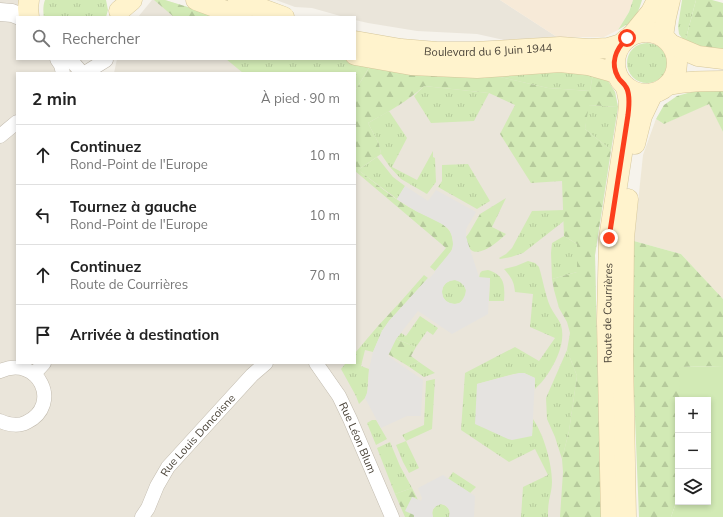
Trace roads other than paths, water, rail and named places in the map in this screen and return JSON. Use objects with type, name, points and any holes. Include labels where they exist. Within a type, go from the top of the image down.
[{"type":"main road","points":[[29,0],[29,16]]},
{"type":"main road","points":[[196,0],[239,16]]},
{"type":"main road","points":[[238,0],[281,16]]},
{"type":"main road","points":[[657,0],[651,12],[617,50],[614,66],[621,80],[636,92],[644,94],[682,82],[696,80],[723,81]]},
{"type":"main road","points":[[661,89],[672,79],[676,73],[677,66],[675,52],[667,41],[666,16],[670,0]]},
{"type":"main road","points":[[627,39],[641,31],[649,31],[698,56],[723,59]]},
{"type":"main road","name":"Boulevard du 6 Juin 1944","points":[[356,41],[401,49],[437,52],[475,52],[560,47],[589,49],[608,48],[627,39]]},
{"type":"main road","name":"Boulevard du 6 Juin 1944","points":[[356,55],[412,65],[477,68],[560,62],[588,65],[621,80]]},
{"type":"main road","name":"Route de Courrières","points":[[611,517],[607,321],[609,238],[629,102],[621,80]]},
{"type":"main road","name":"Route de Courrières","points":[[626,517],[623,356],[624,238],[635,145],[642,116],[661,89]]},
{"type":"street","points":[[0,7],[14,0]]},
{"type":"street","points":[[0,12],[12,13],[20,16]]},
{"type":"street","points":[[58,60],[62,72]]},
{"type":"street","points":[[71,60],[81,72]]},
{"type":"street","points":[[87,72],[105,64]]},
{"type":"street","points":[[0,136],[16,123]]},
{"type":"street","points":[[34,374],[43,364]]},
{"type":"street","name":"Rue Louis Dancoisne","points":[[142,517],[168,467],[252,375],[265,364]]},
{"type":"street","name":"Rue Léon Blum","points":[[317,364],[342,402],[392,517]]},
{"type":"street","points":[[0,371],[7,368],[17,367],[26,369],[34,374],[40,382],[44,398],[38,414],[33,419],[16,425],[9,425],[0,421]]}]
